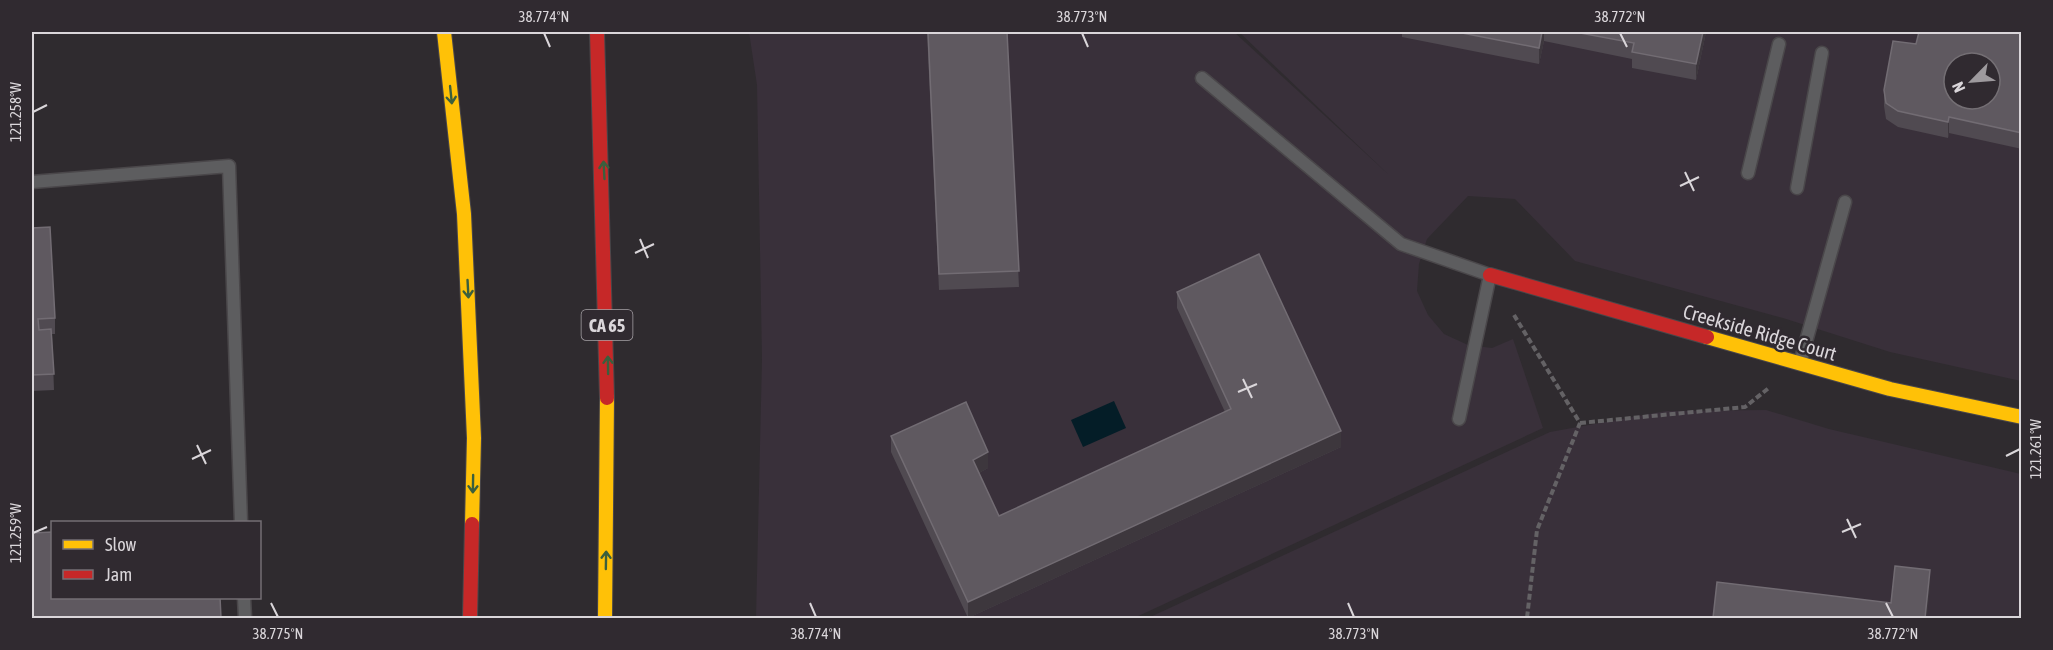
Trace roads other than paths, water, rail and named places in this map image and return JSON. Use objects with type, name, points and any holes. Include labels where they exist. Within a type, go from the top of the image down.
[{"type":"main road","name":"CA 65","points":[[597,32],[606,240],[609,427],[605,618]]},
{"type":"main road","points":[[444,34],[465,226],[474,438],[470,618]]},
{"type":"main road","name":"Creekside Ridge Court","points":[[1490,275],[1800,364],[1890,388],[2022,417]]},
{"type":"lane","points":[[1748,173],[1779,44]]},
{"type":"lane","points":[[1797,188],[1822,53]]},
{"type":"lane","points":[[1202,78],[1401,244],[1490,275],[1459,419]]},
{"type":"lane","points":[[32,182],[228,166],[241,521]]},
{"type":"lane","points":[[1800,364],[1845,202]]},
{"type":"lane","points":[[244,599],[245,618]]},
{"type":"water","points":[[1114,401],[1126,428],[1083,447],[1071,420]]}]
